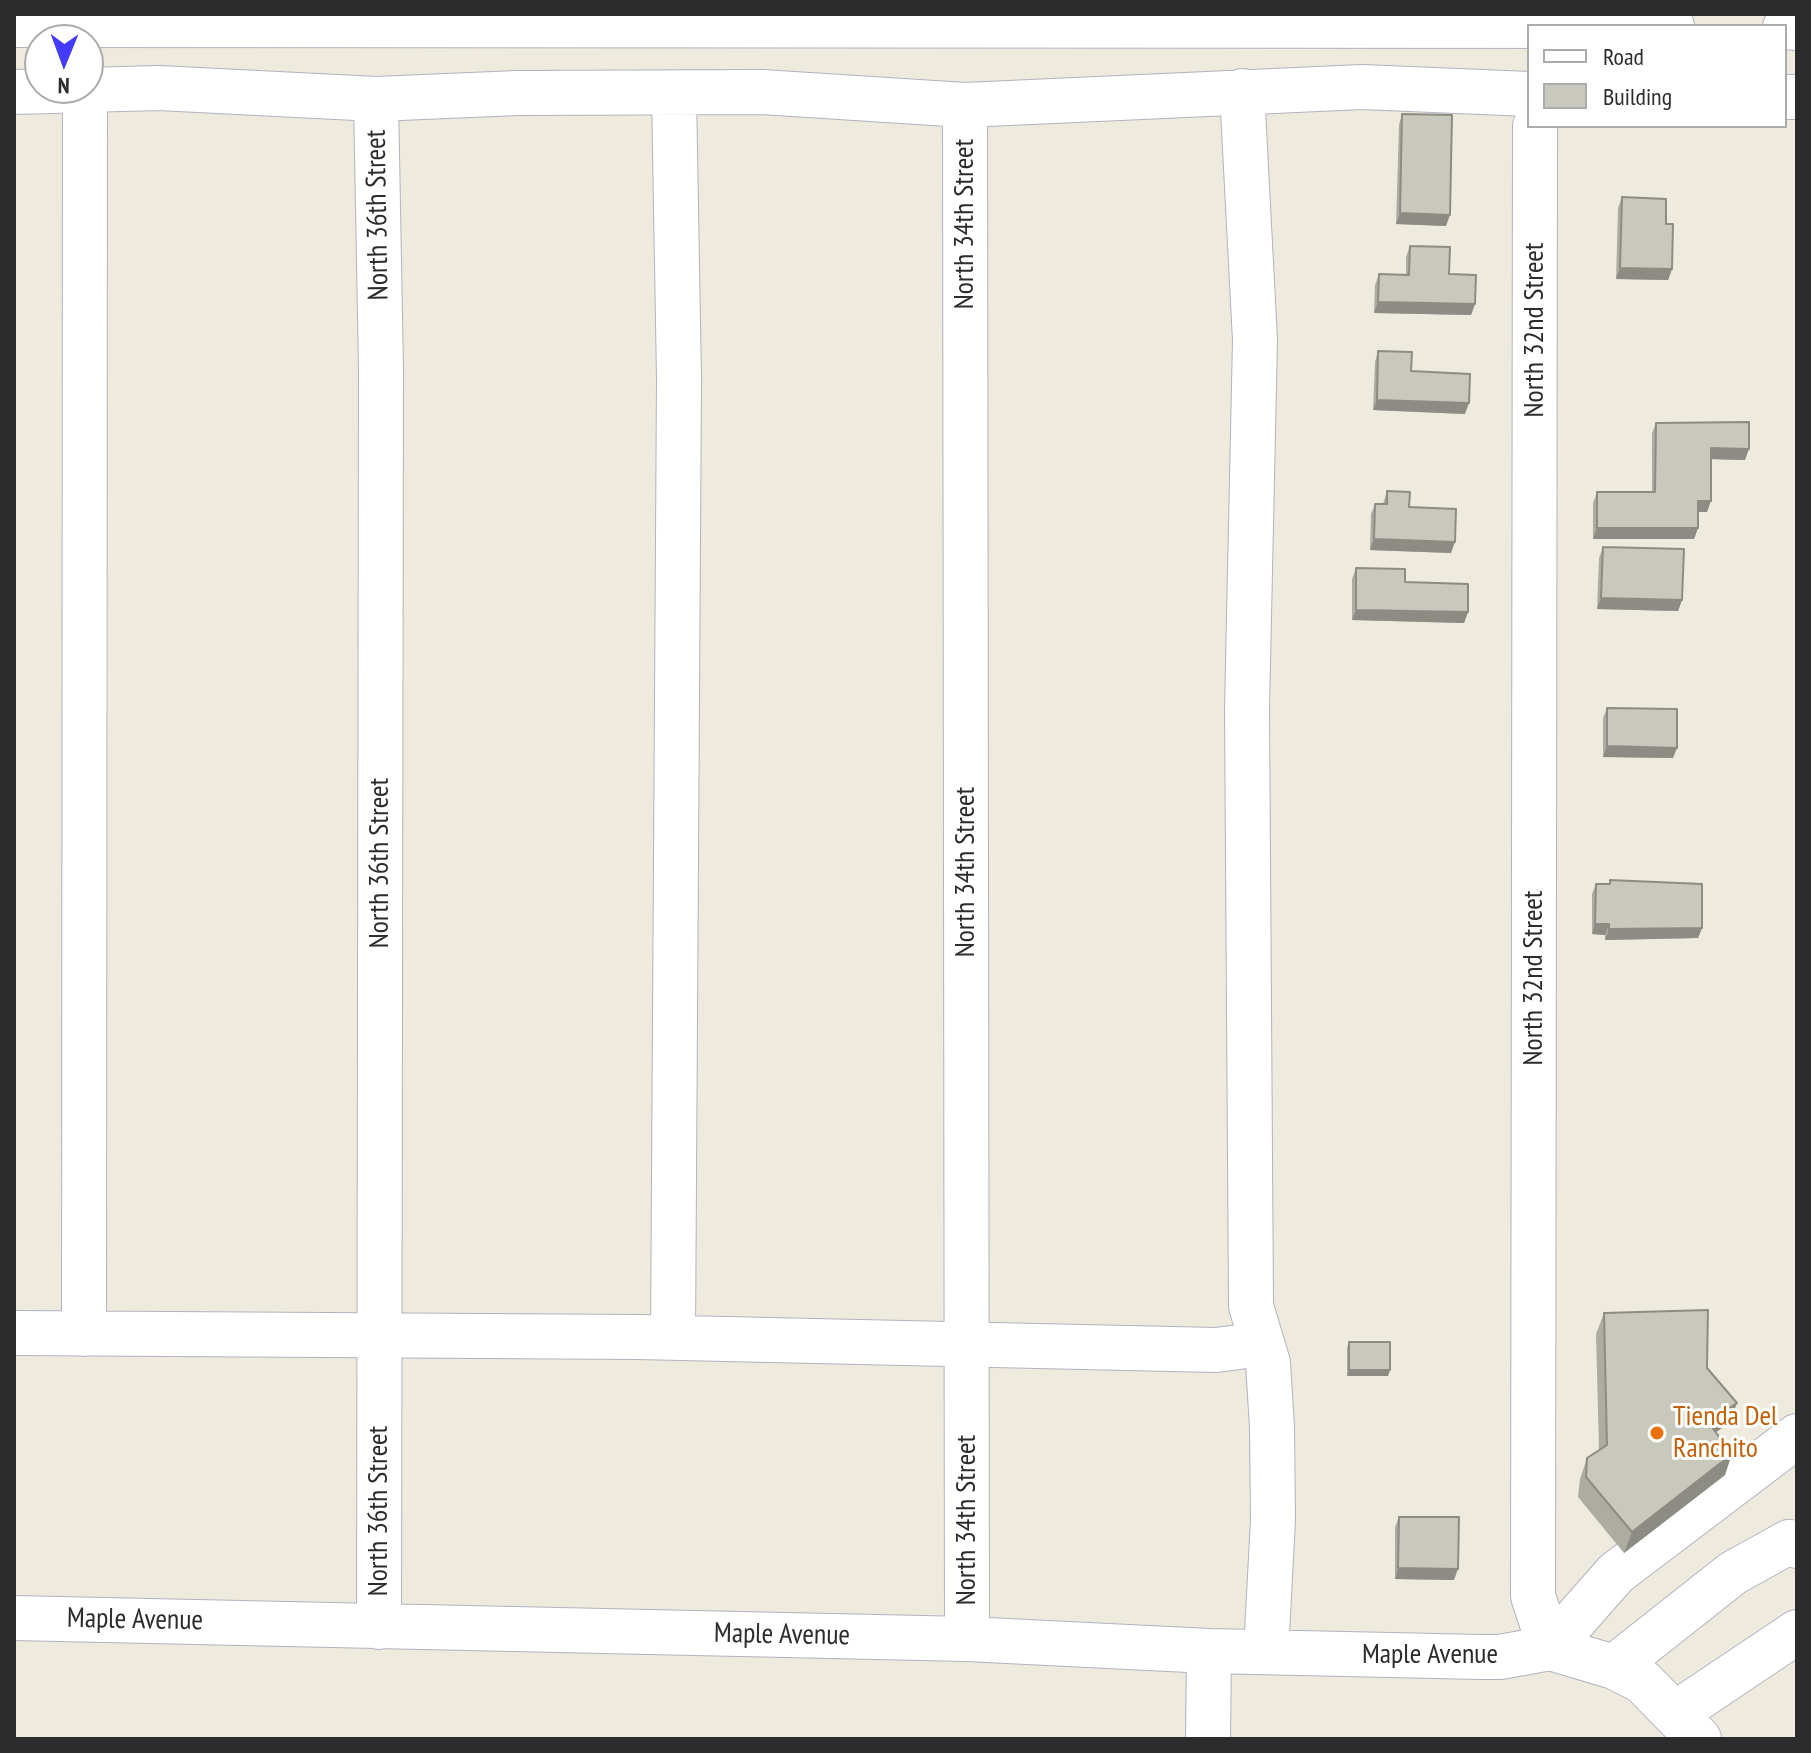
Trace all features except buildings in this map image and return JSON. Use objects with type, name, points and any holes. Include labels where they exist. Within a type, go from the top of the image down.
[{"type":"street","points":[[14,25],[1527,26]]},
{"type":"street","points":[[104,89],[159,88],[376,99],[518,93],[762,92],[965,105],[1362,87],[1527,94]]},
{"type":"street","points":[[1242,91],[1255,340],[1247,709],[1251,1306],[1268,1363],[1273,1520],[1266,1652]]},
{"type":"street","points":[[673,1338],[679,379],[674,93]]},
{"type":"street","name":"North 36th Street","points":[[376,99],[381,370],[379,1627]]},
{"type":"street","points":[[84,1334],[85,104]]},
{"type":"street","name":"North 34th Street","points":[[965,105],[967,1639]]},
{"type":"street","name":"North 32nd Street","points":[[1535,128],[1533,1596],[1550,1648]]},
{"type":"street","points":[[14,1333],[673,1338],[1216,1350],[1262,1344]]},
{"type":"street","points":[[1797,1436],[1616,1573],[1550,1648],[1614,1667],[1642,1681],[1687,1726],[1797,1632]]},
{"type":"street","points":[[1614,1667],[1733,1573],[1789,1542],[1797,1546]]},
{"type":"street","name":"Maple Avenue","points":[[14,1618],[967,1639],[1209,1651],[1500,1657],[1550,1648]]},
{"type":"street","points":[[1208,1739],[1209,1651]]},
{"type":"place","name":"Tienda Del Ranchito","points":[[1657,1433]]}]
